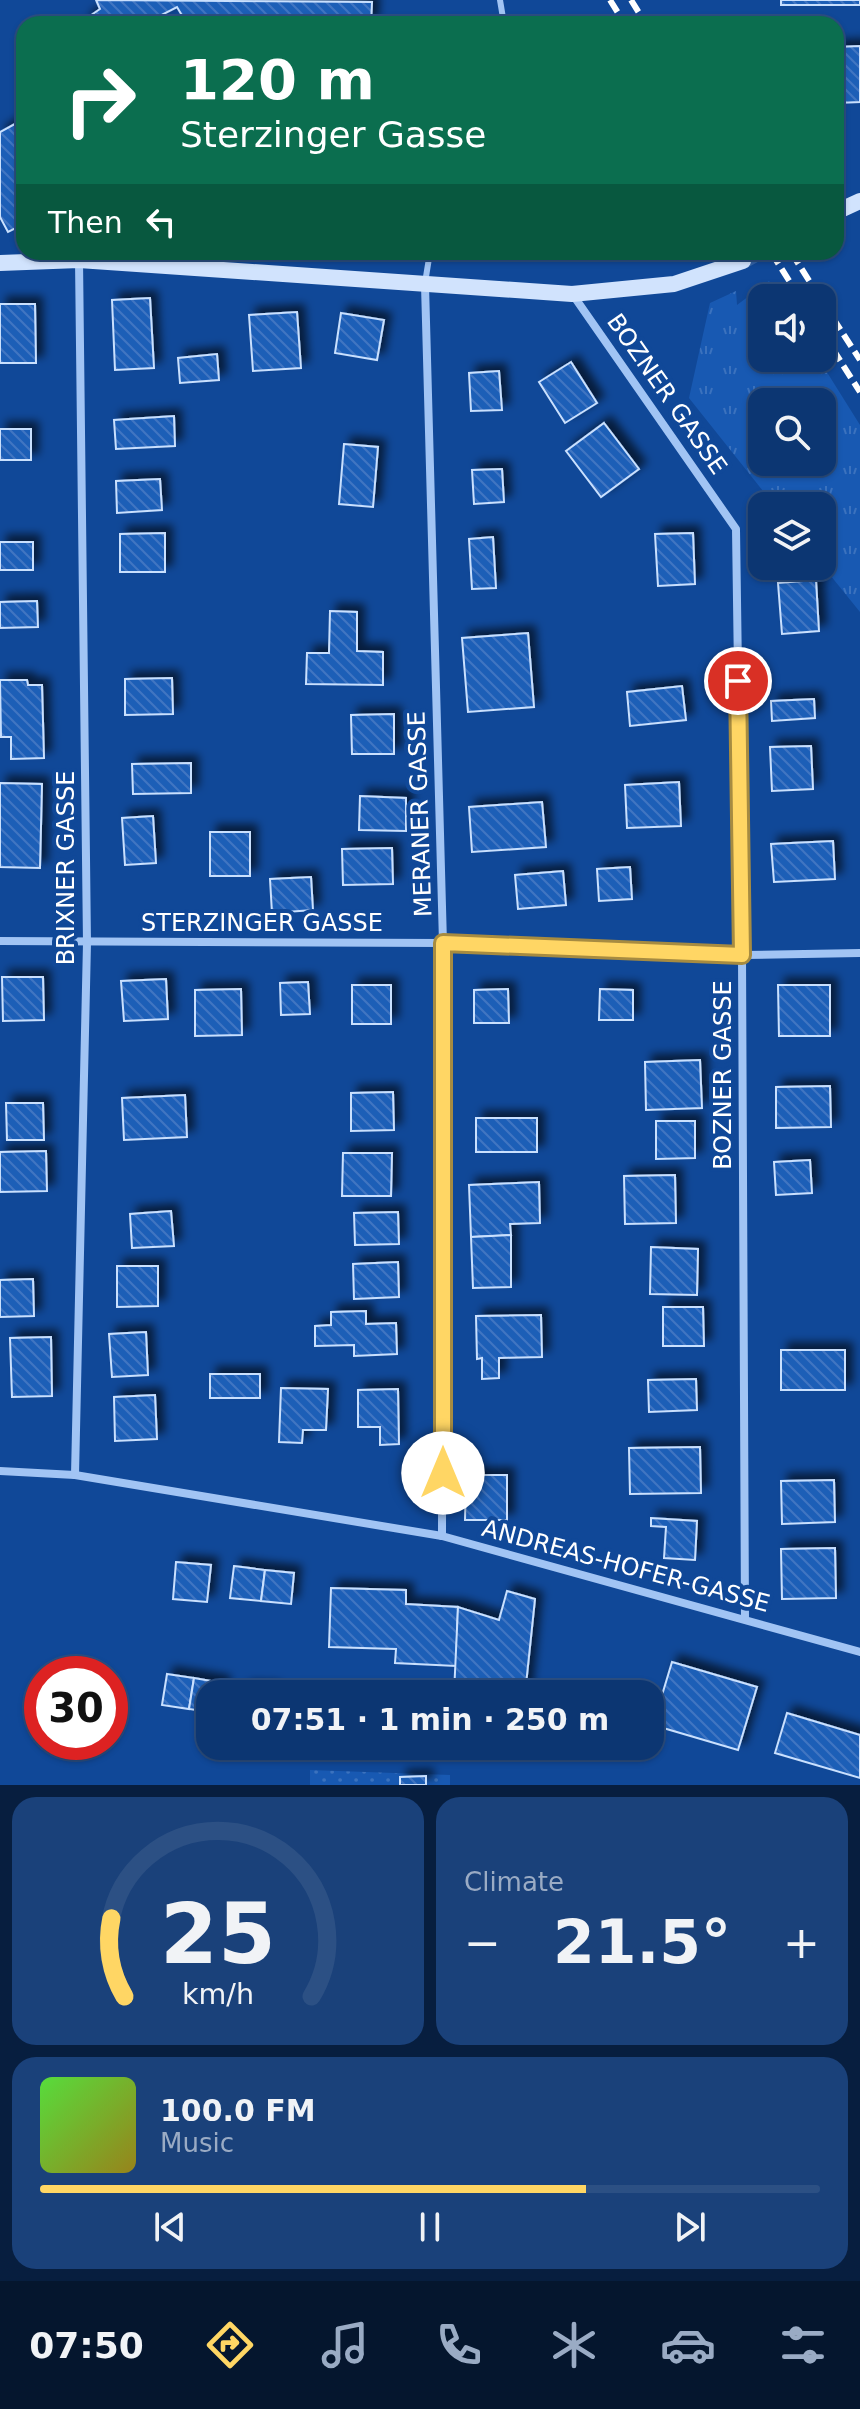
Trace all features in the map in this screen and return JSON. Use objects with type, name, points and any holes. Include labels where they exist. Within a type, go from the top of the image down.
[{"type":"street","points":[[0,263],[79,260],[572,294],[674,284],[743,261]]},
{"type":"street","name":"BRIXNER GASSE","points":[[75,1475],[87,943],[79,260]]},
{"type":"street","name":"MERANER GASSE","points":[[425,283],[443,943],[442,1536]]},
{"type":"street","name":"BOZNER GASSE","points":[[572,294],[736,529],[742,955],[745,1619]]},
{"type":"street","name":"STERZINGER GASSE","points":[[0,941],[443,943],[742,955],[860,953]]},
{"type":"street","name":"ANDREAS-HOFER-GASSE","points":[[0,1471],[75,1475],[442,1536],[860,1652]]},
{"type":"lane","points":[[425,283],[429,260]]},
{"type":"green space","points":[[736,291],[737,305],[748,297],[748,372],[827,372],[860,425],[860,612],[834,580],[836,492],[764,492],[751,476],[836,476],[836,388],[748,388],[748,472],[689,398],[710,303]]},
{"type":"green space","points":[[310,1770],[450,1775],[450,1785],[310,1785]]},
{"type":"building","points":[[96,0],[372,2],[371,16],[182,16],[177,7],[160,16],[90,16],[100,9]]},
{"type":"building","points":[[781,0],[860,0],[860,5],[781,5]]},
{"type":"building","points":[[860,46],[860,102],[844,103],[844,47]]},
{"type":"building","points":[[16,123],[16,228],[8,232],[0,217],[0,132]]},
{"type":"building","points":[[150,298],[154,368],[115,370],[112,300]]},
{"type":"building","points":[[0,304],[35,304],[36,363],[0,363]]},
{"type":"building","points":[[297,312],[301,368],[253,371],[249,315]]},
{"type":"building","points":[[341,313],[384,320],[377,360],[335,353]]},
{"type":"building","points":[[217,354],[219,380],[180,383],[178,358]]},
{"type":"building","points":[[571,362],[597,403],[565,423],[539,382]]},
{"type":"building","points":[[499,371],[502,410],[471,411],[469,373]]},
{"type":"building","points":[[174,416],[175,446],[116,449],[114,420]]},
{"type":"building","points":[[604,423],[639,469],[601,497],[566,451]]},
{"type":"building","points":[[0,429],[31,429],[31,460],[0,460]]},
{"type":"building","points":[[344,444],[378,447],[373,507],[339,504]]},
{"type":"building","points":[[502,469],[504,502],[474,504],[472,470]]},
{"type":"building","points":[[160,479],[162,510],[117,513],[116,481]]},
{"type":"building","points":[[165,533],[165,572],[120,572],[120,534]]},
{"type":"building","points":[[693,533],[695,584],[658,586],[655,534]]},
{"type":"building","points":[[493,537],[496,588],[472,589],[469,539]]},
{"type":"building","points":[[0,542],[33,542],[33,570],[0,570]]},
{"type":"building","points":[[816,580],[819,631],[782,634],[778,583]]},
{"type":"building","points":[[37,601],[38,627],[0,628],[0,602]]},
{"type":"building","points":[[330,611],[357,612],[357,651],[383,652],[383,685],[306,684],[307,653],[329,653]]},
{"type":"building","points":[[528,633],[534,707],[468,712],[462,638]]},
{"type":"building","points":[[172,678],[173,714],[125,715],[125,679]]},
{"type":"building","points":[[0,680],[27,680],[28,685],[42,685],[44,758],[11,759],[11,737],[1,737]]},
{"type":"building","points":[[682,686],[686,720],[630,726],[627,692]]},
{"type":"building","points":[[814,699],[815,718],[772,721],[771,701]]},
{"type":"building","points":[[394,714],[394,754],[352,754],[351,715]]},
{"type":"building","points":[[811,746],[813,789],[772,791],[770,747]]},
{"type":"building","points":[[191,763],[191,793],[133,794],[132,764]]},
{"type":"building","points":[[679,782],[681,826],[627,828],[625,785]]},
{"type":"building","points":[[0,783],[42,784],[40,868],[0,867]]},
{"type":"building","points":[[360,796],[406,798],[406,831],[359,830]]},
{"type":"building","points":[[542,802],[546,847],[472,852],[469,807]]},
{"type":"building","points":[[153,816],[156,863],[125,865],[122,818]]},
{"type":"building","points":[[210,832],[250,832],[250,876],[210,876]]},
{"type":"building","points":[[833,841],[835,879],[774,882],[771,844]]},
{"type":"building","points":[[392,848],[393,884],[343,885],[342,849]]},
{"type":"building","points":[[630,867],[632,899],[599,901],[597,869]]},
{"type":"building","points":[[563,871],[566,905],[518,909],[515,875]]},
{"type":"building","points":[[311,877],[313,910],[272,913],[270,879]]},
{"type":"building","points":[[2,977],[43,977],[44,1020],[3,1021]]},
{"type":"building","points":[[166,979],[168,1019],[124,1021],[121,981]]},
{"type":"building","points":[[308,982],[310,1014],[281,1015],[280,983]]},
{"type":"building","points":[[352,985],[391,985],[391,1024],[352,1024]]},
{"type":"building","points":[[778,985],[830,985],[830,1036],[779,1036]]},
{"type":"building","points":[[241,989],[242,1035],[195,1036],[195,990]]},
{"type":"building","points":[[508,989],[509,1023],[474,1023],[474,990]]},
{"type":"building","points":[[600,989],[633,990],[633,1020],[599,1020]]},
{"type":"building","points":[[700,1060],[702,1108],[646,1110],[645,1062]]},
{"type":"building","points":[[830,1086],[831,1127],[776,1128],[776,1087]]},
{"type":"building","points":[[393,1092],[394,1130],[351,1131],[351,1093]]},
{"type":"building","points":[[185,1095],[187,1137],[124,1140],[122,1098]]},
{"type":"building","points":[[6,1103],[43,1103],[44,1140],[7,1140]]},
{"type":"building","points":[[476,1118],[537,1118],[537,1152],[476,1152]]},
{"type":"building","points":[[656,1121],[695,1121],[695,1158],[656,1159]]},
{"type":"building","points":[[46,1151],[47,1191],[0,1192],[0,1152]]},
{"type":"building","points":[[343,1153],[392,1153],[391,1196],[342,1196]]},
{"type":"building","points":[[810,1160],[812,1193],[776,1195],[774,1162]]},
{"type":"building","points":[[675,1175],[676,1223],[625,1224],[624,1176]]},
{"type":"building","points":[[539,1182],[540,1223],[510,1224],[511,1235],[471,1237],[469,1185]]},
{"type":"building","points":[[171,1211],[174,1246],[132,1248],[130,1214]]},
{"type":"building","points":[[398,1212],[399,1244],[355,1245],[354,1213]]},
{"type":"building","points":[[511,1235],[511,1287],[473,1288],[471,1237]]},
{"type":"building","points":[[651,1247],[698,1249],[697,1295],[650,1294]]},
{"type":"building","points":[[398,1262],[399,1297],[354,1299],[353,1264]]},
{"type":"building","points":[[117,1266],[158,1266],[158,1306],[117,1307]]},
{"type":"building","points":[[33,1279],[34,1316],[0,1317],[0,1280]]},
{"type":"building","points":[[663,1307],[703,1307],[704,1346],[663,1346]]},
{"type":"building","points":[[366,1311],[366,1324],[396,1323],[397,1354],[354,1356],[354,1345],[315,1346],[315,1326],[331,1325],[331,1312]]},
{"type":"building","points":[[541,1315],[542,1357],[499,1358],[499,1378],[482,1379],[482,1358],[477,1359],[476,1316]]},
{"type":"building","points":[[146,1332],[148,1375],[112,1377],[109,1334]]},
{"type":"building","points":[[51,1337],[52,1396],[12,1397],[10,1338]]},
{"type":"building","points":[[781,1350],[845,1350],[845,1390],[781,1390]]},
{"type":"building","points":[[210,1374],[260,1374],[260,1398],[210,1398]]},
{"type":"building","points":[[696,1379],[697,1410],[649,1412],[648,1380]]},
{"type":"building","points":[[281,1388],[328,1389],[326,1430],[303,1430],[302,1443],[279,1442]]},
{"type":"building","points":[[398,1389],[399,1444],[380,1445],[380,1427],[358,1427],[358,1390]]},
{"type":"building","points":[[155,1395],[157,1439],[115,1441],[114,1397]]},
{"type":"building","points":[[700,1447],[701,1493],[630,1494],[629,1448]]},
{"type":"building","points":[[466,1475],[507,1475],[507,1520],[465,1520]]},
{"type":"building","points":[[834,1480],[835,1522],[782,1524],[781,1481]]},
{"type":"building","points":[[651,1518],[697,1521],[695,1560],[664,1558],[666,1527],[651,1526]]},
{"type":"building","points":[[835,1548],[836,1598],[782,1599],[781,1549]]},
{"type":"building","points":[[176,1562],[211,1565],[207,1602],[173,1599]]},
{"type":"building","points":[[234,1566],[265,1570],[261,1601],[230,1598]]},
{"type":"building","points":[[265,1570],[294,1573],[291,1604],[261,1601]]},
{"type":"building","points":[[331,1588],[406,1590],[406,1604],[458,1607],[456,1666],[395,1663],[396,1649],[329,1647]]},
{"type":"building","points":[[507,1591],[535,1599],[526,1680],[455,1680],[458,1607],[499,1620]]},
{"type":"building","points":[[672,1662],[757,1687],[738,1750],[664,1728],[664,1689]]},
{"type":"building","points":[[167,1674],[194,1678],[189,1709],[162,1705]]},
{"type":"building","points":[[194,1678],[206,1680],[196,1680],[196,1710],[189,1709]]},
{"type":"building","points":[[787,1713],[860,1735],[860,1778],[775,1753]]},
{"type":"building","points":[[426,1776],[426,1785],[400,1785],[400,1777]]},
{"type":"railway","points":[[610,0],[620,16]]},
{"type":"railway","points":[[631,0],[641,16]]},
{"type":"railway","points":[[776,260],[791,284]]},
{"type":"railway","points":[[796,260],[811,284]]},
{"type":"railway","points":[[836,323],[860,360]]},
{"type":"railway","points":[[836,354],[860,392]]},
{"type":"route","points":[[443,1473],[443,943],[742,955],[738,681]]}]
